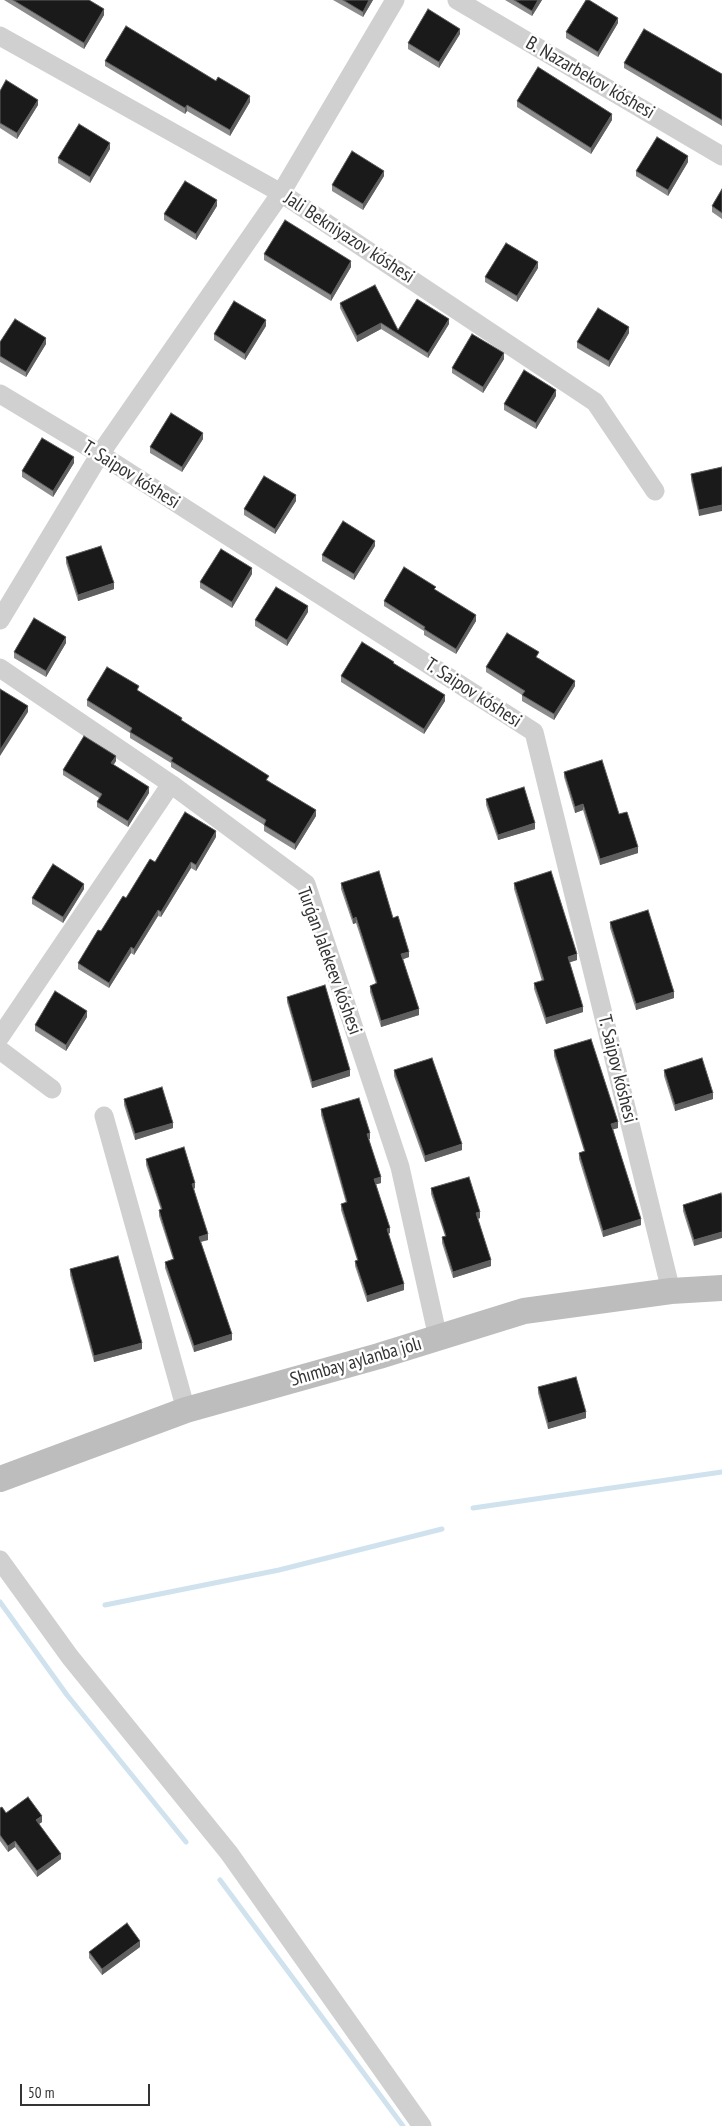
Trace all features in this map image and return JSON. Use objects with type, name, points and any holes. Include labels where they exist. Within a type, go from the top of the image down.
[{"type":"main road","name":"Shımbay aylanba jolı","points":[[0,1479],[186,1410],[379,1356],[524,1311],[671,1291],[722,1288]]},
{"type":"street","points":[[0,620],[100,454],[281,193],[395,0]]},
{"type":"street","name":"B. Nazarbekov kóshesi","points":[[458,0],[722,156]]},
{"type":"street","name":"Jali Bekniyazov kóshesi","points":[[0,36],[281,193],[595,402],[655,491]]},
{"type":"street","name":"T. Saipov kóshesi","points":[[0,394],[100,454],[534,732],[671,1291]]},
{"type":"street","name":"Turǵan Jalekeev kóshesi","points":[[0,668],[170,784],[306,884],[400,1167],[438,1338]]},
{"type":"street","points":[[0,1037],[170,784]]},
{"type":"street","points":[[0,1050],[52,1089]]},
{"type":"street","points":[[104,1116],[186,1410]]},
{"type":"street","points":[[0,1560],[70,1656],[229,1853],[422,2126]]},
{"type":"building","points":[[13,0],[89,0],[104,9],[84,43]]},
{"type":"building","points":[[343,0],[369,0],[363,12]]},
{"type":"building","points":[[514,0],[538,0],[532,11]]},
{"type":"building","points":[[586,0],[618,18],[598,52],[566,32]]},
{"type":"building","points":[[428,9],[460,29],[439,62],[408,43]]},
{"type":"building","points":[[126,26],[216,81],[218,77],[250,96],[230,130],[187,105],[185,108],[105,61]]},
{"type":"building","points":[[644,29],[722,74],[722,120],[624,63]]},
{"type":"building","points":[[538,67],[612,114],[591,148],[517,101]]},
{"type":"building","points":[[6,80],[38,100],[17,133],[0,123],[0,91]]},
{"type":"building","points":[[79,124],[110,143],[90,177],[58,158]]},
{"type":"building","points":[[657,137],[688,156],[668,190],[636,171]]},
{"type":"building","points":[[352,151],[384,171],[363,204],[332,185]]},
{"type":"building","points":[[185,181],[217,200],[196,234],[164,214]]},
{"type":"building","points":[[722,189],[722,213],[712,206]]},
{"type":"building","points":[[285,220],[351,261],[331,295],[264,254]]},
{"type":"building","points":[[506,243],[538,262],[517,296],[485,277]]},
{"type":"building","points":[[375,285],[398,330],[417,299],[449,319],[428,353],[381,323],[357,336],[340,303]]},
{"type":"building","points":[[234,301],[266,320],[245,354],[214,334]]},
{"type":"building","points":[[598,308],[629,327],[609,361],[577,342]]},
{"type":"building","points":[[15,319],[46,338],[26,372],[0,356],[0,342]]},
{"type":"building","points":[[472,334],[504,353],[483,387],[452,368]]},
{"type":"building","points":[[524,370],[556,390],[536,423],[504,404]]},
{"type":"building","points":[[171,413],[203,433],[182,467],[150,447]]},
{"type":"building","points":[[42,438],[74,457],[53,491],[22,471]]},
{"type":"building","points":[[722,467],[722,505],[699,510],[691,474]]},
{"type":"building","points":[[264,476],[296,495],[275,529],[244,509]]},
{"type":"building","points":[[343,521],[375,541],[354,574],[322,555]]},
{"type":"building","points":[[101,546],[114,583],[78,595],[66,557]]},
{"type":"building","points":[[221,549],[252,568],[232,602],[200,582]]},
{"type":"building","points":[[404,567],[436,587],[434,589],[476,615],[456,649],[384,601]]},
{"type":"building","points":[[276,587],[308,606],[287,640],[255,620]]},
{"type":"building","points":[[34,618],[66,637],[46,671],[14,652]]},
{"type":"building","points":[[507,633],[539,652],[536,657],[575,681],[554,714],[522,695],[525,691],[486,667]]},
{"type":"building","points":[[362,642],[445,695],[424,729],[341,676]]},
{"type":"building","points":[[107,667],[139,686],[137,690],[182,718],[181,720],[269,776],[266,780],[316,810],[295,844],[264,825],[266,820],[171,761],[173,758],[130,732],[132,728],[87,700]]},
{"type":"building","points":[[0,689],[28,706],[0,750]]},
{"type":"building","points":[[84,736],[116,756],[111,763],[149,787],[128,821],[97,802],[102,794],[63,770]]},
{"type":"building","points":[[602,760],[619,814],[627,812],[638,847],[600,859],[583,804],[575,807],[564,772]]},
{"type":"building","points":[[524,787],[535,823],[498,835],[486,799]]},
{"type":"building","points":[[185,812],[216,831],[196,865],[191,862],[161,912],[158,910],[134,949],[131,947],[109,983],[78,963],[98,930],[101,931],[123,896],[126,898],[150,859],[155,862]]},
{"type":"building","points":[[53,864],[84,884],[63,917],[32,898]]},
{"type":"building","points":[[379,871],[393,918],[398,916],[409,952],[401,954],[419,1009],[381,1021],[370,986],[377,983],[356,917],[353,919],[341,883]]},
{"type":"building","points":[[551,871],[577,954],[568,957],[583,1007],[546,1018],[534,983],[544,980],[514,883]]},
{"type":"building","points":[[648,910],[674,992],[636,1004],[610,922]]},
{"type":"building","points":[[325,985],[350,1070],[312,1082],[287,997]]},
{"type":"building","points":[[55,991],[87,1011],[66,1045],[35,1025]]},
{"type":"building","points":[[591,1039],[618,1122],[611,1124],[641,1219],[603,1231],[579,1153],[585,1151],[554,1050]]},
{"type":"building","points":[[432,1058],[462,1144],[425,1156],[394,1070]]},
{"type":"building","points":[[702,1058],[713,1093],[675,1105],[664,1070]]},
{"type":"building","points":[[162,1087],[173,1123],[135,1134],[124,1099]]},
{"type":"building","points":[[359,1098],[370,1133],[367,1134],[381,1177],[374,1179],[390,1228],[387,1229],[404,1284],[367,1296],[355,1261],[358,1260],[341,1204],[347,1202],[321,1109]]},
{"type":"building","points":[[184,1147],[195,1183],[192,1184],[208,1234],[199,1237],[232,1334],[194,1346],[165,1262],[174,1259],[159,1210],[162,1209],[146,1159]]},
{"type":"building","points":[[469,1177],[480,1212],[476,1213],[491,1260],[453,1272],[442,1237],[446,1236],[431,1188]]},
{"type":"building","points":[[721,1193],[722,1232],[694,1240],[683,1205]]},
{"type":"building","points":[[118,1256],[142,1343],[94,1356],[70,1269]]},
{"type":"building","points":[[576,1377],[586,1412],[548,1423],[538,1387]]},
{"type":"building","points":[[28,1797],[42,1816],[36,1820],[61,1854],[37,1871],[15,1841],[8,1846],[0,1835],[0,1808],[2,1807],[6,1813]]},
{"type":"building","points":[[127,1923],[140,1941],[102,1969],[89,1952]]},
{"type":"waterway","points":[[473,1508],[722,1472]]},
{"type":"waterway","points":[[105,1605],[279,1570],[442,1529]]},
{"type":"waterway","points":[[0,1602],[67,1695],[186,1842]]},
{"type":"waterway","points":[[220,1880],[403,2126]]}]
